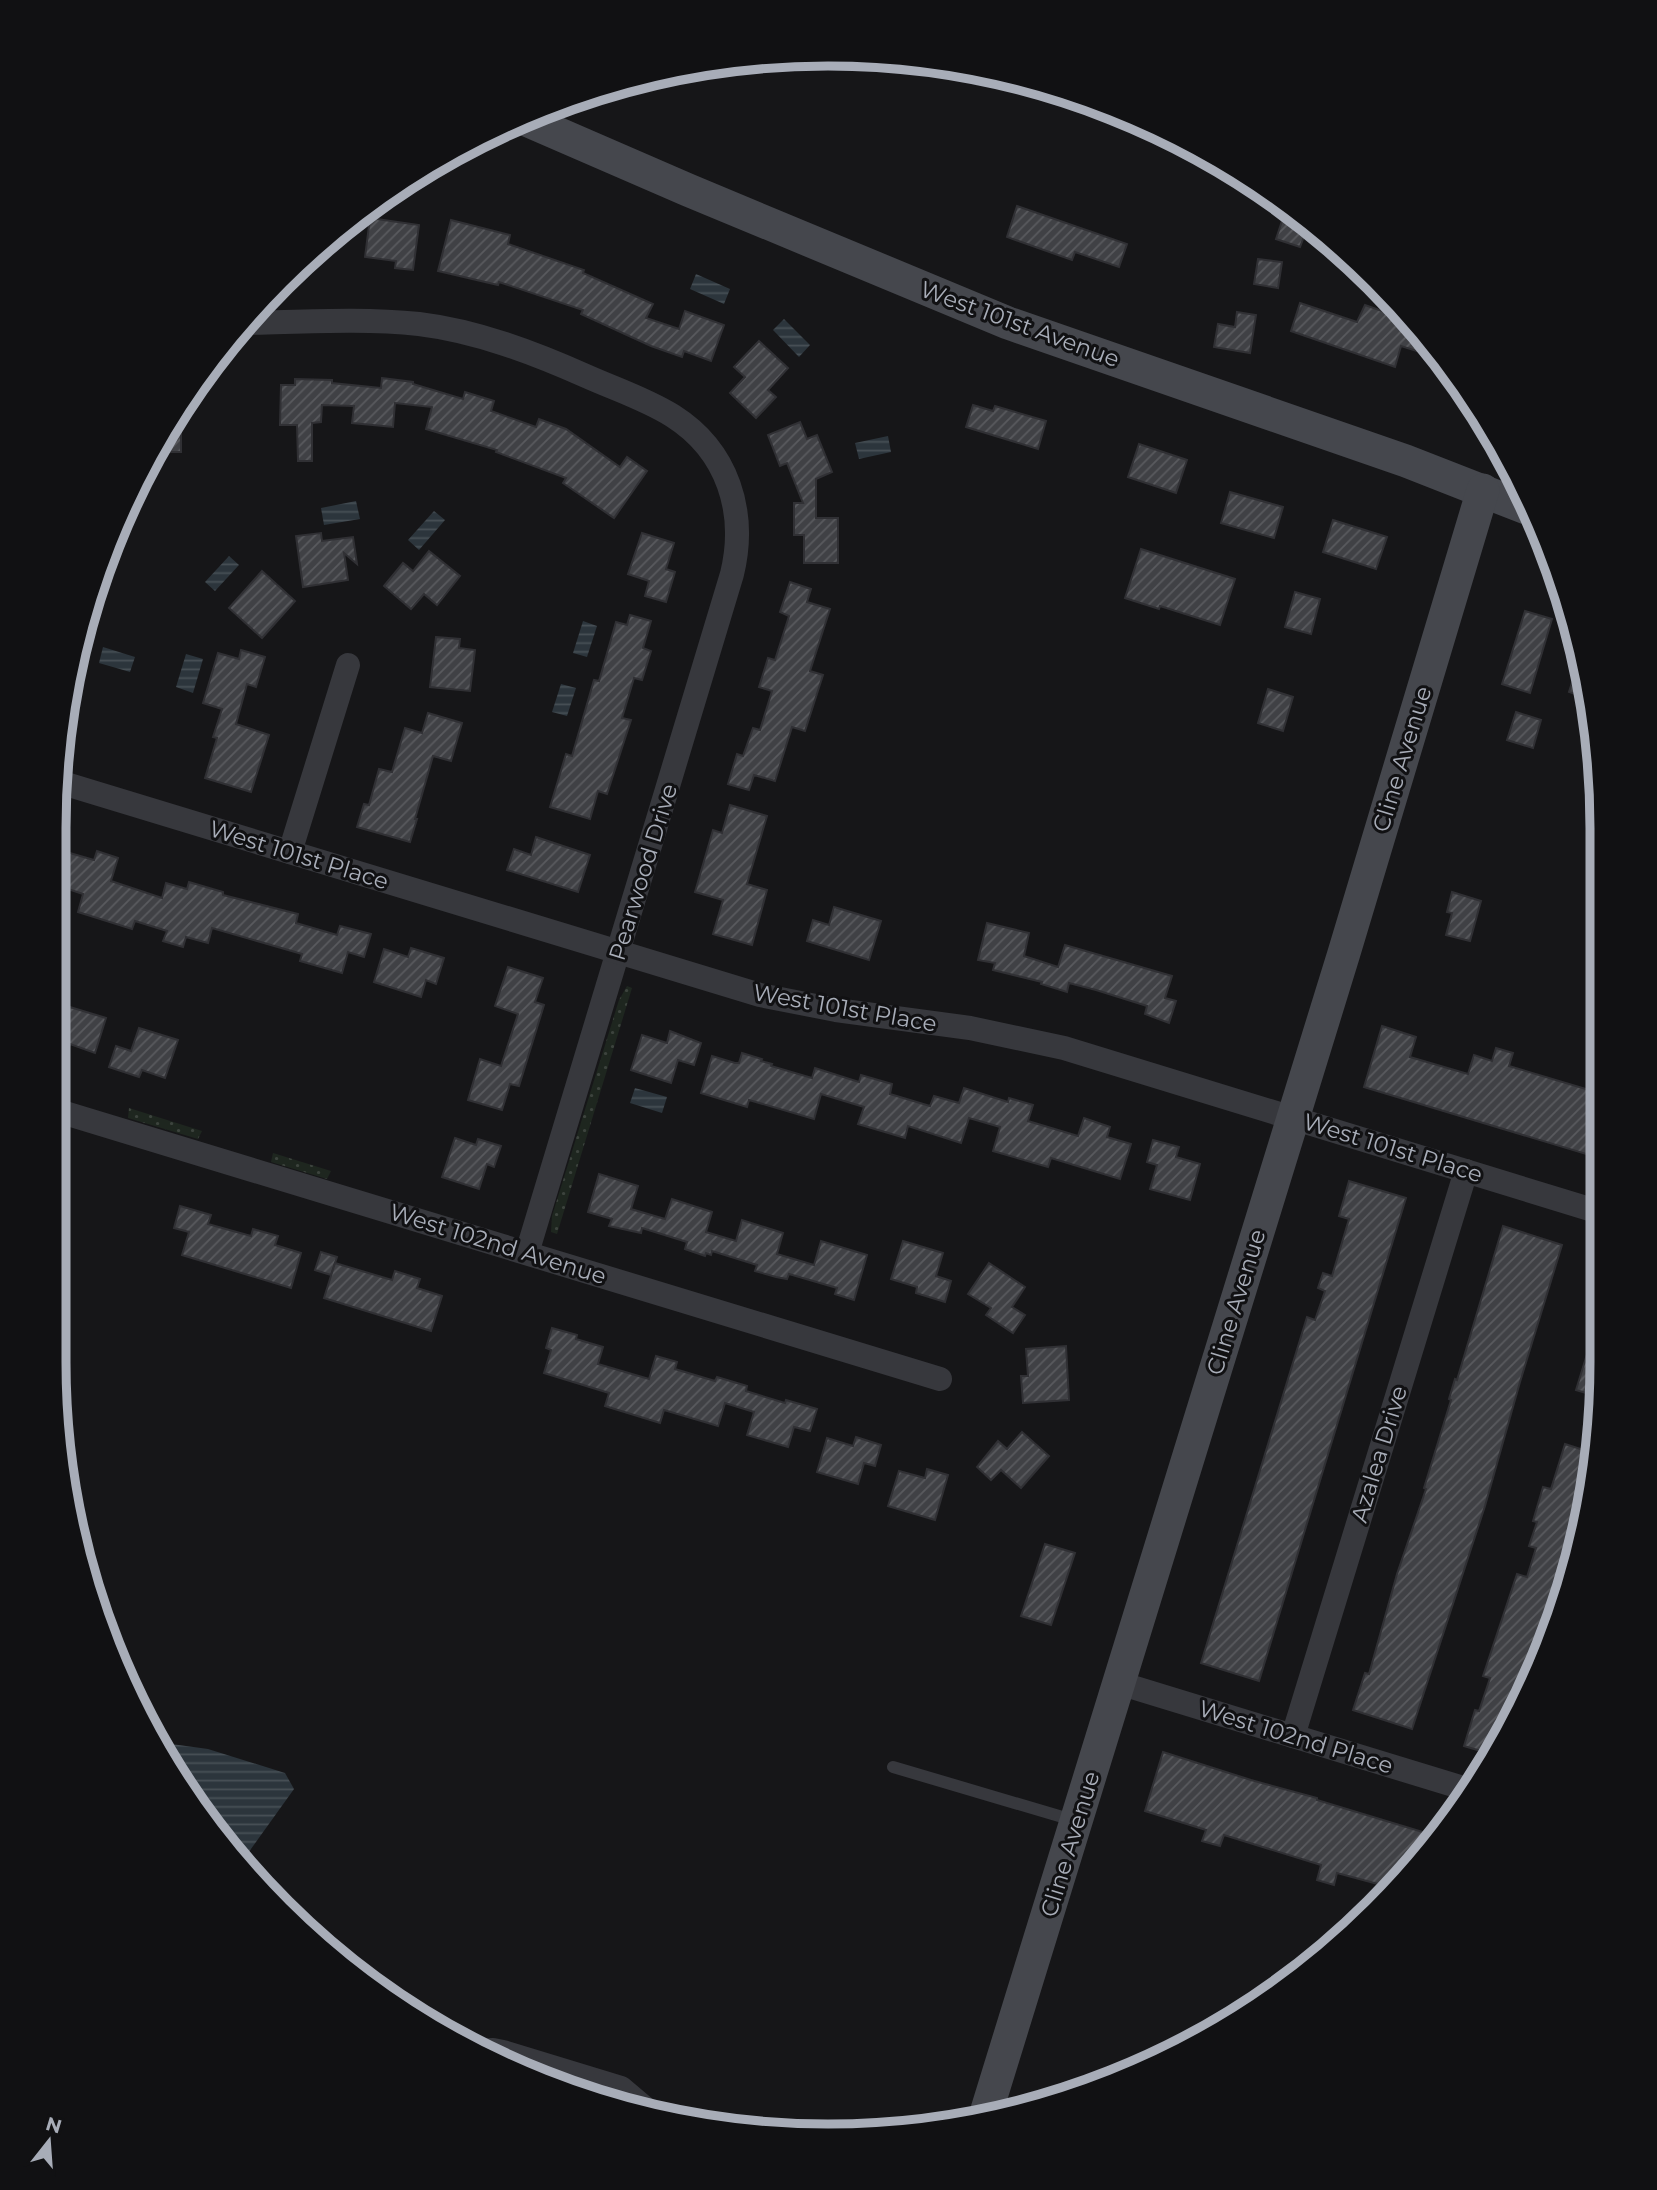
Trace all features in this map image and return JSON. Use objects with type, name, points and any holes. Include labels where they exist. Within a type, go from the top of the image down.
[{"type":"street","name":"West 101st Avenue","points":[[538,125],[1008,323],[1356,443],[1518,505]]},
{"type":"street","name":"Pearwood Drive","points":[[259,323],[363,321],[419,324],[457,330],[520,350],[570,369],[673,416],[704,443],[731,488],[738,521],[736,556],[620,952],[527,1253]]},
{"type":"street","name":"Cline Avenue","points":[[988,2107],[1046,1926],[1483,490]]},
{"type":"street","points":[[290,852],[348,665]]},
{"type":"street","name":"West 101st Place","points":[[68,785],[724,985],[796,1003],[971,1028],[1064,1048],[1590,1209]]},
{"type":"street","name":"West 102nd Avenue","points":[[66,1113],[940,1379]]},
{"type":"street","name":"Azalea Drive","points":[[1293,1736],[1466,1171]]},
{"type":"street","name":"West 102nd Place","points":[[1119,1684],[1460,1787]]},
{"type":"street","points":[[517,2056],[621,2088],[633,2099]]},
{"type":"lane","points":[[893,1767],[1076,1821]]},
{"type":"shaded area","points":[[696,274],[730,289],[724,304],[690,289]]},
{"type":"shaded area","points":[[784,319],[810,345],[799,357],[773,330]]},
{"type":"shaded area","points":[[888,436],[891,452],[859,459],[855,443]]},
{"type":"shaded area","points":[[356,501],[360,519],[324,525],[321,508]]},
{"type":"shaded area","points":[[434,511],[445,520],[419,550],[408,540]]},
{"type":"shaded area","points":[[229,556],[239,565],[215,591],[205,582]]},
{"type":"shaded area","points":[[583,621],[597,626],[587,657],[573,653]]},
{"type":"shaded area","points":[[103,647],[135,657],[130,672],[99,663]]},
{"type":"shaded area","points":[[186,654],[203,659],[193,693],[176,687]]},
{"type":"shaded area","points":[[561,684],[576,688],[567,716],[552,712]]},
{"type":"shaded area","points":[[627,986],[632,988],[557,1234],[551,1232],[552,1216],[619,1000]]},
{"type":"shaded area","points":[[635,1088],[667,1097],[662,1113],[630,1103]]},
{"type":"shaded area","points":[[129,1108],[202,1131],[198,1139],[128,1118]]},
{"type":"shaded area","points":[[273,1153],[331,1171],[327,1179],[271,1162]]},
{"type":"shaded area","points":[[170,1744],[208,1749],[285,1773],[294,1789],[248,1854],[195,1785]]},
{"type":"building","points":[[1017,206],[1127,244],[1119,267],[1075,252],[1072,260],[1007,237]]},
{"type":"building","points":[[373,218],[419,225],[413,270],[395,268],[396,261],[365,257],[370,221]]},
{"type":"building","points":[[1283,218],[1305,234],[1300,247],[1276,239]]},
{"type":"building","points":[[451,220],[510,235],[508,244],[584,270],[583,273],[653,304],[646,318],[679,329],[685,311],[724,325],[711,361],[684,351],[682,357],[651,346],[581,314],[583,310],[499,282],[498,285],[438,271]]},
{"type":"building","points":[[1258,259],[1282,262],[1278,288],[1254,284]]},
{"type":"building","points":[[1300,303],[1357,322],[1365,305],[1389,313],[1421,350],[1420,352],[1401,346],[1395,367],[1291,331]]},
{"type":"building","points":[[1237,312],[1256,315],[1250,353],[1214,347],[1218,324],[1235,327]]},
{"type":"building","points":[[759,341],[788,368],[768,390],[776,397],[756,418],[730,393],[745,377],[734,367]]},
{"type":"building","points":[[382,378],[413,382],[463,399],[465,392],[494,401],[491,411],[536,427],[539,419],[566,429],[620,467],[627,457],[647,471],[614,518],[563,483],[566,478],[496,452],[497,450],[426,429],[432,407],[395,403],[393,427],[352,423],[354,406],[322,405],[321,422],[312,423],[312,461],[298,461],[297,425],[280,425],[281,385],[295,385],[295,379],[332,380],[332,383],[381,388]]},
{"type":"building","points":[[973,405],[993,411],[995,406],[1046,421],[1038,449],[966,427]]},
{"type":"building","points":[[800,422],[807,439],[817,435],[832,472],[816,479],[816,518],[838,518],[838,563],[804,563],[804,535],[794,535],[794,503],[803,503],[787,463],[780,466],[768,435]]},
{"type":"building","points":[[181,428],[181,452],[166,452]]},
{"type":"building","points":[[1139,444],[1187,460],[1176,493],[1128,477]]},
{"type":"building","points":[[1230,492],[1283,507],[1274,538],[1221,523]]},
{"type":"building","points":[[1333,520],[1387,537],[1376,569],[1323,552]]},
{"type":"building","points":[[321,533],[322,541],[353,537],[357,564],[344,553],[348,580],[303,587],[296,536]]},
{"type":"building","points":[[642,533],[674,543],[666,569],[675,572],[666,602],[645,596],[649,581],[628,574]]},
{"type":"building","points":[[1141,549],[1235,579],[1220,625],[1125,598]]},
{"type":"building","points":[[429,551],[460,576],[437,605],[424,594],[411,609],[384,586],[403,563],[413,571]]},
{"type":"building","points":[[262,571],[295,601],[262,638],[229,608]]},
{"type":"building","points":[[790,582],[811,589],[807,602],[830,609],[810,671],[823,675],[805,731],[792,727],[775,781],[754,775],[749,790],[728,784],[737,754],[743,756],[753,728],[760,730],[772,691],[759,687],[768,658],[775,660],[789,616],[780,612]]},
{"type":"building","points":[[1295,592],[1320,599],[1311,634],[1285,627]]},
{"type":"building","points":[[1525,611],[1552,619],[1530,693],[1502,684]]},
{"type":"building","points":[[630,615],[651,621],[643,648],[651,651],[642,680],[634,678],[622,718],[631,720],[607,794],[598,791],[590,819],[550,807],[566,754],[572,756],[594,680],[599,681],[616,622],[627,625]]},
{"type":"building","points":[[436,637],[460,639],[459,648],[475,650],[470,691],[430,687]]},
{"type":"building","points":[[241,650],[265,657],[256,687],[247,684],[236,724],[269,735],[251,792],[205,778],[222,709],[203,703],[218,653],[239,659]]},
{"type":"building","points":[[1575,674],[1579,695],[1569,692]]},
{"type":"building","points":[[1268,689],[1293,697],[1283,731],[1258,723]]},
{"type":"building","points":[[1516,712],[1541,720],[1533,748],[1507,740]]},
{"type":"building","points":[[428,713],[462,723],[451,761],[433,756],[410,842],[357,827],[364,804],[369,805],[379,769],[392,772],[405,728],[422,733]]},
{"type":"building","points":[[730,805],[767,816],[747,884],[767,890],[752,945],[713,934],[723,900],[695,892],[713,830],[722,833]]},
{"type":"building","points":[[536,837],[590,855],[578,892],[507,870],[514,849],[531,855]]},
{"type":"building","points":[[97,851],[118,858],[111,881],[162,898],[166,883],[187,889],[189,882],[223,892],[223,895],[298,914],[296,923],[337,935],[340,926],[371,934],[364,957],[348,952],[342,973],[300,961],[302,954],[212,928],[208,943],[186,937],[183,947],[163,941],[167,931],[135,921],[132,929],[78,912],[83,894],[66,888],[66,852],[94,860]]},
{"type":"building","points":[[1452,892],[1481,901],[1470,941],[1446,935],[1452,913],[1447,912]]},
{"type":"building","points":[[834,907],[881,921],[869,960],[807,941],[813,920],[829,925]]},
{"type":"building","points":[[987,923],[1029,933],[1024,956],[1058,967],[1065,945],[1172,976],[1165,998],[1176,1001],[1169,1023],[1145,1014],[1147,1006],[1096,990],[1069,983],[1067,992],[1041,984],[1042,982],[993,970],[995,963],[978,960]]},
{"type":"building","points":[[411,948],[444,958],[436,984],[426,980],[421,997],[374,982],[384,949],[408,957]]},
{"type":"building","points":[[508,967],[543,978],[535,1002],[544,1005],[519,1086],[510,1084],[502,1110],[468,1100],[480,1059],[501,1066],[518,1014],[495,1006]]},
{"type":"building","points":[[66,1006],[106,1018],[95,1053],[70,1044],[66,1056]]},
{"type":"building","points":[[1382,1026],[1416,1037],[1410,1057],[1468,1074],[1474,1055],[1492,1061],[1496,1048],[1513,1053],[1509,1066],[1590,1090],[1590,1155],[1364,1087]]},
{"type":"building","points":[[139,1028],[178,1040],[165,1078],[142,1070],[139,1077],[109,1067],[116,1046],[131,1051]]},
{"type":"building","points":[[670,1031],[701,1043],[694,1065],[678,1060],[671,1083],[631,1070],[642,1035],[667,1043]]},
{"type":"building","points":[[742,1053],[762,1059],[761,1061],[772,1064],[771,1066],[812,1078],[815,1068],[859,1082],[861,1075],[892,1084],[890,1094],[930,1106],[934,1096],[959,1103],[964,1088],[1008,1102],[1009,1098],[1033,1105],[1028,1121],[1078,1136],[1084,1118],[1110,1127],[1107,1137],[1131,1144],[1120,1179],[1051,1158],[1048,1167],[993,1151],[1000,1127],[969,1118],[961,1143],[908,1126],[905,1138],[858,1124],[864,1107],[821,1094],[814,1119],[749,1100],[747,1107],[701,1093],[712,1056],[739,1063]]},
{"type":"building","points":[[455,1138],[476,1145],[478,1139],[501,1146],[494,1167],[487,1164],[479,1189],[442,1177]]},
{"type":"building","points":[[1153,1140],[1179,1147],[1176,1157],[1200,1164],[1190,1200],[1150,1189],[1157,1165],[1147,1162]]},
{"type":"building","points":[[599,1174],[638,1186],[631,1209],[665,1219],[672,1199],[712,1212],[706,1232],[736,1241],[742,1220],[783,1233],[777,1254],[814,1265],[821,1241],[867,1255],[854,1300],[835,1294],[837,1288],[789,1274],[787,1279],[755,1271],[757,1265],[712,1251],[711,1255],[706,1253],[705,1256],[685,1249],[687,1242],[642,1228],[641,1233],[609,1226],[612,1219],[588,1212]]},
{"type":"building","points":[[1349,1181],[1406,1198],[1259,1681],[1201,1663],[1307,1317],[1315,1320],[1325,1291],[1318,1288],[1323,1273],[1332,1276],[1349,1219],[1339,1216]]},
{"type":"building","points":[[180,1206],[211,1215],[208,1224],[251,1236],[253,1229],[278,1236],[275,1245],[301,1253],[291,1288],[182,1255],[189,1232],[174,1228]]},
{"type":"building","points":[[1503,1226],[1562,1245],[1485,1506],[1412,1729],[1353,1710],[1365,1673],[1369,1674],[1397,1574],[1426,1489],[1424,1488],[1451,1400],[1449,1399]]},
{"type":"building","points":[[903,1241],[943,1253],[936,1276],[951,1281],[945,1302],[916,1293],[917,1287],[891,1279]]},
{"type":"building","points":[[321,1252],[337,1257],[331,1275],[315,1270]]},
{"type":"building","points":[[335,1263],[392,1280],[395,1271],[420,1279],[417,1288],[442,1296],[431,1331],[324,1298]]},
{"type":"building","points":[[989,1263],[1025,1287],[1012,1307],[1025,1315],[1013,1333],[986,1315],[991,1308],[968,1294]]},
{"type":"building","points":[[552,1328],[577,1335],[576,1339],[603,1347],[598,1364],[649,1379],[656,1356],[677,1362],[675,1369],[715,1381],[717,1377],[747,1386],[746,1391],[817,1409],[810,1431],[794,1427],[788,1447],[747,1435],[754,1412],[725,1403],[718,1426],[664,1410],[660,1423],[605,1406],[609,1393],[544,1373],[551,1350],[546,1348]]},
{"type":"building","points":[[1590,1344],[1589,1394],[1576,1390]]},
{"type":"building","points":[[1066,1346],[1069,1400],[1023,1403],[1021,1376],[1028,1376],[1026,1349]]},
{"type":"building","points":[[1022,1432],[1049,1456],[1021,1488],[1001,1470],[991,1480],[977,1467],[998,1441],[1007,1449]]},
{"type":"building","points":[[856,1437],[881,1445],[875,1466],[864,1463],[858,1484],[817,1472],[827,1438],[853,1446]]},
{"type":"building","points":[[1565,1444],[1585,1450],[1565,1559],[1532,1653],[1512,1699],[1482,1751],[1464,1746],[1475,1710],[1479,1711],[1490,1678],[1483,1676],[1517,1574],[1527,1577],[1536,1548],[1529,1546],[1537,1522],[1533,1521],[1543,1487],[1551,1489]]},
{"type":"building","points":[[927,1469],[948,1475],[935,1520],[888,1506],[899,1471],[925,1478]]},
{"type":"building","points":[[1045,1544],[1075,1553],[1051,1625],[1021,1616]]},
{"type":"building","points":[[1163,1752],[1426,1833],[1381,1885],[1337,1873],[1334,1885],[1317,1880],[1321,1865],[1224,1835],[1220,1846],[1202,1841],[1206,1830],[1145,1811]]}]
